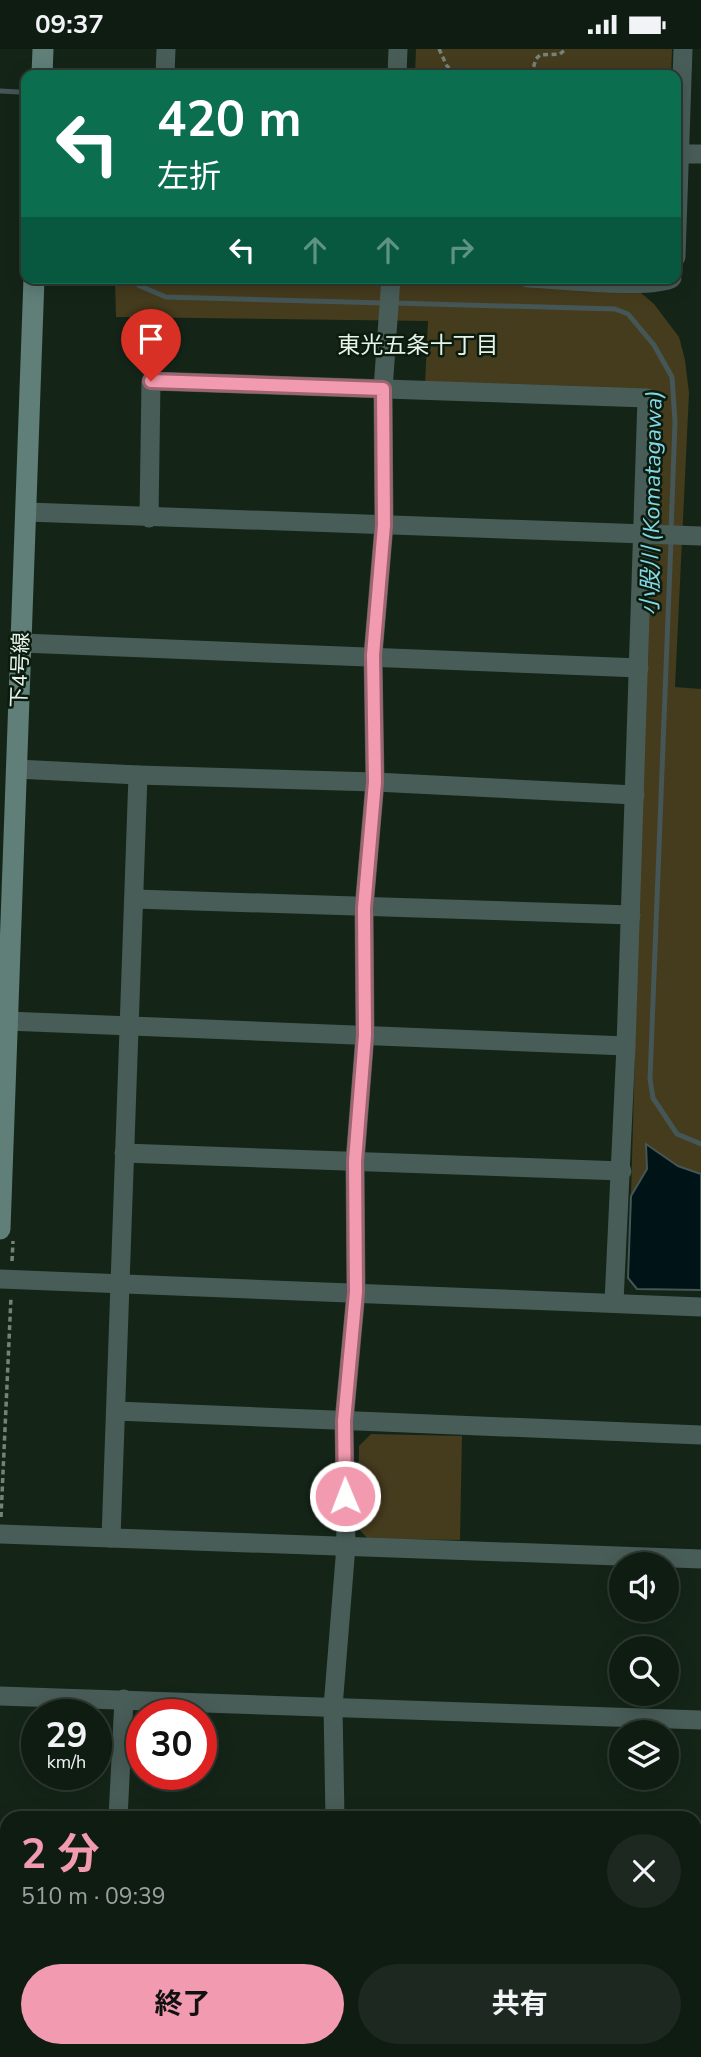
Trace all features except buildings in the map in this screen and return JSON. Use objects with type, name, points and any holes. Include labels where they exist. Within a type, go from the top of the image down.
[{"type":"street","points":[[42,70],[43,49]]},
{"type":"street","points":[[165,70],[166,49]]},
{"type":"street","points":[[397,70],[398,49]]},
{"type":"street","points":[[681,91],[683,49]]},
{"type":"street","points":[[681,154],[701,154]]},
{"type":"street","name":"下4号線","points":[[0,1229],[34,284]]},
{"type":"street","points":[[335,1811],[333,1707],[346,1546],[344,1421],[356,1292],[355,1161],[365,1035],[364,908],[375,782],[373,655],[384,525],[383,389],[391,284]]},
{"type":"street","points":[[149,518],[151,381],[647,398],[650,535],[639,668],[622,1171],[614,1302]]},
{"type":"street","points":[[27,512],[692,536]]},
{"type":"street","points":[[22,643],[373,655],[639,668]]},
{"type":"street","points":[[16,769],[635,795]]},
{"type":"street","points":[[111,1538],[138,775]]},
{"type":"street","points":[[135,899],[631,915]]},
{"type":"street","points":[[7,1021],[626,1046]]},
{"type":"street","points":[[124,1153],[622,1171]]},
{"type":"street","points":[[0,1279],[701,1307]]},
{"type":"street","points":[[116,1411],[701,1435]]},
{"type":"street","points":[[0,1534],[701,1559]]},
{"type":"street","points":[[0,1696],[701,1720]]},
{"type":"street","points":[[118,1811],[124,1699]]},
{"type":"path","points":[[439,49],[451,70]]},
{"type":"path","points":[[533,70],[540,55],[560,54],[566,49]]},
{"type":"shaded area","points":[[416,49],[672,49],[671,70],[415,70]]},
{"type":"shaded area","points":[[115,284],[630,284],[654,304],[679,337],[689,393],[675,687],[701,689],[701,1174],[678,1166],[647,1144],[647,1169],[631,1196],[653,396],[425,385],[428,321],[116,317]]},
{"type":"shaded area","points":[[646,1144],[678,1166],[701,1174],[701,1290],[637,1289],[628,1278],[631,1196],[647,1169]]},
{"type":"shaded area","points":[[371,1434],[462,1436],[460,1540],[368,1539],[358,1528],[359,1446]]},
{"type":"waterway","name":"小股川 (Komatagawa)","points":[[0,91],[19,92]]},
{"type":"waterway","name":"小股川 (Komatagawa)","points":[[137,284],[166,297],[384,303]]},
{"type":"waterway","name":"小股川 (Komatagawa)","points":[[394,303],[615,309],[628,314],[654,345],[672,377],[675,422],[671,531]]},
{"type":"waterway","name":"小股川 (Komatagawa)","points":[[671,540],[650,1079],[653,1098],[677,1134],[701,1144]]},
{"type":"district","name":"東光五条十丁目","points":[[418,345]]},
{"type":"route","points":[[151,381],[383,389],[384,525],[373,655],[375,782],[364,908],[365,1035],[355,1161],[356,1292],[344,1421],[345,1496]]}]
